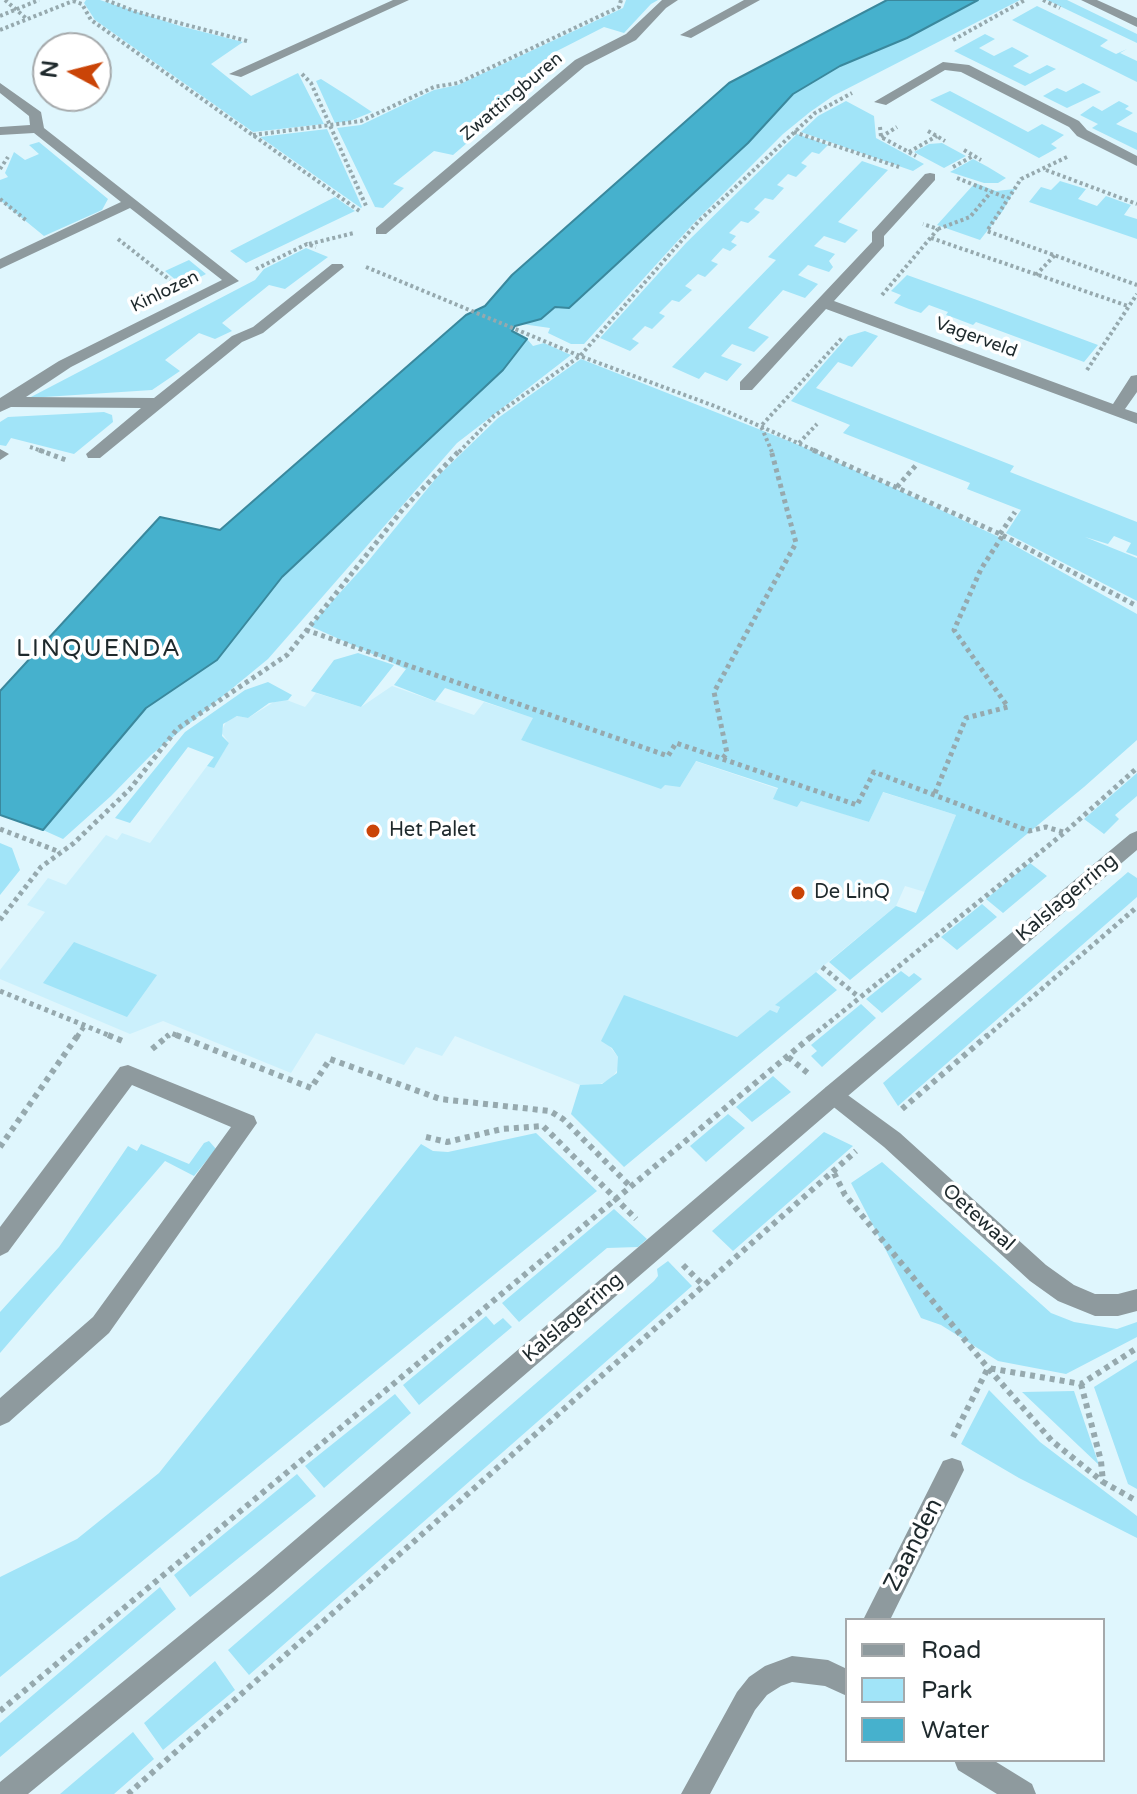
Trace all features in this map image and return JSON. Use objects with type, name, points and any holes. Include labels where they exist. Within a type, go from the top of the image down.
[{"type":"street","name":"Zwattingburen","points":[[381,231],[580,63],[631,37],[662,5],[672,0]]},
{"type":"street","points":[[686,35],[754,0]]},
{"type":"street","points":[[1087,0],[1137,23]]},
{"type":"street","points":[[236,74],[391,2]]},
{"type":"street","points":[[881,102],[943,66],[964,68],[1074,124],[1082,133],[1137,162]]},
{"type":"street","name":"Kinlozen","points":[[0,87],[36,115],[37,129],[232,281],[65,364],[3,404]]},
{"type":"street","points":[[0,131],[37,129]]},
{"type":"street","points":[[746,386],[879,243],[877,235],[937,174]]},
{"type":"street","points":[[0,265],[132,202]]},
{"type":"street","points":[[94,454],[237,339],[258,330],[337,267]]},
{"type":"street","name":"Vagerveld","points":[[823,302],[1137,419]]},
{"type":"street","points":[[1116,411],[1137,380]]},
{"type":"street","name":"Kinlozen","points":[[3,404],[158,403]]},
{"type":"street","name":"Kalslagerring","points":[[7,1794],[264,1583],[834,1094],[1137,839]]},
{"type":"street","points":[[0,1245],[128,1074],[246,1123],[101,1325],[0,1414]]},
{"type":"street","name":"Oetewaal","points":[[834,1094],[879,1129],[1038,1273],[1066,1293],[1095,1305],[1118,1305],[1137,1300]]},
{"type":"street","name":"Zaanden","points":[[877,1618],[952,1470]]},
{"type":"street","points":[[695,1794],[746,1701],[758,1686],[774,1675],[792,1669],[828,1673],[845,1681]]},
{"type":"street","points":[[971,1762],[1022,1794]]},
{"type":"path","points":[[5,0],[27,19]]},
{"type":"path","points":[[0,16],[39,0]]},
{"type":"path","points":[[0,30],[74,1],[82,4],[91,20],[369,217],[311,83],[282,54],[230,35],[134,11],[106,0]]},
{"type":"path","points":[[253,135],[361,121],[434,87],[458,83],[619,7],[621,0]]},
{"type":"path","points":[[951,41],[1025,0]]},
{"type":"path","points":[[0,920],[41,867],[130,789],[177,729],[287,655],[403,509],[494,416],[580,356],[699,221],[815,113],[859,90]]},
{"type":"path","points":[[928,131],[945,141]]},
{"type":"path","points":[[794,132],[937,174],[973,156]]},
{"type":"path","points":[[908,152],[937,136]]},
{"type":"path","points":[[964,150],[981,160]]},
{"type":"path","points":[[1137,204],[1046,170],[1021,179],[987,231],[1137,285]]},
{"type":"path","points":[[1109,194],[1119,189]]},
{"type":"path","points":[[938,229],[970,217],[991,192]]},
{"type":"path","points":[[96,221],[194,300]]},
{"type":"path","points":[[307,244],[363,230]]},
{"type":"path","points":[[876,302],[931,238],[1131,307],[1085,374]]},
{"type":"path","points":[[1036,275],[1055,255]]},
{"type":"path","points":[[1128,306],[1136,297]]},
{"type":"path","points":[[464,305],[580,356],[761,426],[1002,534],[1137,606]]},
{"type":"path","points":[[761,426],[848,332]]},
{"type":"path","points":[[799,443],[817,424]]},
{"type":"path","points":[[723,759],[727,753],[714,692],[796,543],[767,435],[761,426]]},
{"type":"path","points":[[1,455],[19,444],[77,463],[94,454]]},
{"type":"path","points":[[897,487],[917,464]]},
{"type":"path","points":[[935,793],[966,718],[1008,707],[954,630],[981,569],[1015,512]]},
{"type":"path","points":[[306,630],[668,756],[676,743],[857,805],[874,772],[1029,831],[1046,827],[1064,833]]},
{"type":"path","points":[[0,1711],[859,997],[1064,833],[1137,768]]},
{"type":"path","points":[[0,829],[61,852]]},
{"type":"path","points":[[128,1794],[834,1173],[879,1129],[1137,907]]},
{"type":"path","points":[[822,967],[859,997]]},
{"type":"path","points":[[0,991],[135,1047]]},
{"type":"path","points":[[0,1147],[85,1025]]},
{"type":"path","points":[[147,1052],[171,1033],[311,1088],[330,1059],[440,1099],[550,1111],[563,1119],[630,1186]]},
{"type":"path","points":[[426,1137],[447,1142],[502,1129],[543,1126],[616,1199]]},
{"type":"path","points":[[834,1173],[845,1195],[1052,1441],[1103,1482],[1137,1501]]},
{"type":"path","points":[[988,1368],[1081,1384],[1137,1348]]},
{"type":"path","points":[[952,1470],[951,1442],[988,1368]]},
{"type":"path","points":[[1081,1384],[1101,1461],[1103,1482]]},
{"type":"shaded area","points":[[392,686],[474,715],[484,702],[534,718],[521,740],[665,785],[695,761],[778,789],[774,798],[801,800],[869,822],[882,792],[956,815],[925,892],[905,886],[896,906],[776,1005],[780,1007],[777,1013],[769,1011],[737,1037],[607,1043],[618,1057],[618,1069],[611,1079],[596,1086],[580,1085],[455,1036],[442,1056],[416,1047],[404,1065],[316,1033],[291,1073],[163,1021],[130,1034],[0,979],[0,970],[45,912],[27,905],[48,878],[66,885],[106,835],[117,840],[122,833],[150,843],[207,766],[214,767],[229,743],[221,732],[227,720],[238,716],[248,718],[277,700],[284,699],[305,707],[316,693],[361,707]]},
{"type":"green space","points":[[86,0],[100,0],[180,26],[243,42],[211,64],[251,96],[298,73],[324,124],[253,132],[95,20],[84,3]]},
{"type":"green space","points":[[626,0],[658,0],[624,33],[604,27],[557,51],[527,75],[542,82],[485,123],[488,125],[453,155],[434,151],[393,184],[404,188],[383,208],[375,207],[337,128],[361,125],[434,90],[458,85],[623,8]]},
{"type":"green space","points":[[978,0],[1020,0],[833,96],[810,112],[783,134],[693,224],[584,344],[571,344],[548,333],[550,328],[522,324],[541,319],[555,307],[569,308],[748,143],[793,94],[840,66],[907,38]]},
{"type":"green space","points":[[1047,0],[1067,0],[1137,34],[1137,43]]},
{"type":"green space","points":[[1037,6],[1108,40],[1100,46],[1116,54],[1127,49],[1120,53],[1137,61],[1137,82],[1012,20]]},
{"type":"green space","points":[[985,34],[995,39],[979,48],[994,56],[1012,47],[1029,56],[1013,66],[1030,74],[1047,65],[1056,69],[1025,86],[954,51]]},
{"type":"green space","points":[[321,79],[372,112],[335,123],[316,81]]},
{"type":"green space","points":[[1083,83],[1101,92],[1067,108],[1043,96],[1057,88],[1066,92]]},
{"type":"green space","points":[[950,91],[1028,132],[1042,124],[1064,135],[1051,144],[1057,148],[1039,158],[930,100]]},
{"type":"green space","points":[[846,101],[874,116],[876,138],[924,164],[913,171],[801,132],[818,116]]},
{"type":"green space","points":[[1119,101],[1129,106],[1125,109],[1133,113],[1116,124],[1137,133],[1137,150],[1092,128],[1098,124],[1080,115],[1093,106],[1102,111]]},
{"type":"green space","points":[[327,129],[362,207],[361,208],[260,137]]},
{"type":"green space","points":[[797,134],[828,145],[819,154],[812,152],[801,163],[807,166],[796,177],[788,174],[777,185],[784,188],[773,200],[765,198],[754,209],[760,212],[754,218],[748,223],[741,221],[729,233],[736,236],[731,242],[737,245],[730,251],[723,248],[711,261],[718,264],[705,277],[698,274],[685,286],[692,290],[679,302],[672,300],[659,313],[665,316],[652,329],[645,326],[632,339],[639,343],[630,351],[600,338],[686,243]]},
{"type":"green space","points":[[39,142],[108,199],[102,210],[44,236],[0,200],[0,180],[8,177],[5,173],[14,152],[25,160],[39,154],[29,145]]},
{"type":"green space","points":[[942,143],[966,156],[944,168],[914,152],[929,144]]},
{"type":"green space","points":[[973,159],[1006,178],[998,183],[984,183],[950,172]]},
{"type":"green space","points":[[862,161],[888,170],[838,222],[858,230],[845,243],[824,236],[814,246],[835,254],[829,261],[833,267],[829,272],[808,265],[798,275],[818,284],[805,298],[783,290],[748,328],[769,337],[754,352],[732,344],[721,356],[742,364],[727,381],[705,372],[699,379],[672,367],[776,260],[768,257]]},
{"type":"green space","points":[[1060,181],[1086,189],[1078,199],[1097,206],[1106,196],[1131,205],[1124,215],[1137,219],[1137,239],[1029,202],[1041,187],[1051,190]]},
{"type":"green space","points":[[975,183],[996,191],[1015,189],[980,240],[937,225]]},
{"type":"green space","points":[[335,197],[355,211],[246,263],[230,251]]},
{"type":"green space","points":[[306,248],[328,257],[285,289],[269,285],[222,323],[232,331],[215,339],[199,333],[165,360],[180,371],[152,390],[29,398],[255,280],[264,269]]},
{"type":"green space","points":[[189,260],[206,274],[183,286],[165,271]]},
{"type":"green space","points":[[907,275],[1098,345],[1084,362],[976,322],[973,325],[929,305],[921,313],[909,309],[894,303],[901,295],[891,291]]},
{"type":"green space","points":[[865,331],[878,336],[852,367],[838,362],[816,388],[1014,466],[1010,472],[1137,522],[1137,556],[1126,552],[1131,543],[1114,536],[1108,544],[1085,537],[1137,558],[1137,601],[1006,533],[1021,510],[967,489],[970,483],[843,433],[850,425],[791,401],[848,336]]},
{"type":"green space","points":[[527,339],[533,346],[544,343],[571,355],[457,443],[268,659],[151,755],[63,839],[43,830],[146,708],[217,660],[282,577],[503,370]]},
{"type":"green space","points":[[581,359],[799,445],[896,489],[1003,539],[1137,614],[1137,740],[850,980],[829,962],[896,906],[916,913],[956,815],[883,792],[869,822],[801,801],[797,807],[773,799],[778,788],[696,761],[680,787],[665,785],[661,789],[521,740],[533,718],[445,688],[435,701],[394,685],[406,669],[310,626],[437,477],[498,418]]},
{"type":"green space","points":[[104,412],[112,415],[113,422],[74,454],[11,438],[6,446],[0,445],[0,422],[8,417]]},
{"type":"green space","points":[[358,653],[394,665],[361,707],[311,691],[334,660]]},
{"type":"green space","points":[[268,682],[292,695],[288,700],[269,703],[248,718],[237,716],[223,724],[222,736],[229,743],[214,768],[207,766],[214,757],[188,747],[130,823],[115,818],[185,732],[245,690]]},
{"type":"green space","points":[[1137,773],[1137,796],[1115,815],[1119,819],[1104,834],[1084,819]]},
{"type":"green space","points":[[0,843],[12,848],[20,870],[0,895]]},
{"type":"green space","points":[[1030,863],[1047,876],[1003,913],[986,899]]},
{"type":"green space","points":[[1128,872],[1137,878],[1137,897],[898,1106],[883,1083]]},
{"type":"green space","points":[[982,904],[997,917],[957,950],[941,937]]},
{"type":"green space","points":[[74,942],[157,975],[127,1017],[43,983]]},
{"type":"green space","points":[[901,971],[909,977],[914,973],[922,979],[882,1013],[866,999]]},
{"type":"green space","points":[[816,972],[837,990],[624,1167],[571,1114],[580,1085],[602,1084],[617,1073],[618,1057],[612,1048],[601,1041],[624,995],[737,1037],[770,1010],[777,1013],[780,1007],[775,1005]]},
{"type":"green space","points":[[861,1004],[876,1018],[822,1067],[811,1056],[817,1051],[811,1045]]},
{"type":"green space","points":[[773,1076],[791,1092],[752,1122],[736,1107]]},
{"type":"green space","points":[[728,1114],[745,1128],[706,1162],[690,1146]]},
{"type":"green space","points":[[824,1132],[853,1146],[733,1251],[712,1231]]},
{"type":"green space","points":[[536,1133],[597,1191],[0,1677],[0,1577],[77,1539],[159,1473],[421,1144],[433,1151],[448,1152]]},
{"type":"green space","points":[[209,1141],[216,1149],[194,1176],[165,1161],[0,1353],[0,1312],[59,1247],[128,1146],[137,1151],[141,1144],[189,1164],[204,1143]]},
{"type":"green space","points":[[882,1162],[1051,1313],[1074,1322],[1117,1329],[1137,1322],[1137,1337],[1066,1374],[998,1361],[941,1325],[921,1318],[851,1183]]},
{"type":"green space","points":[[614,1209],[647,1239],[638,1247],[607,1248],[519,1322],[502,1303]]},
{"type":"green space","points":[[668,1261],[692,1286],[249,1675],[228,1650],[654,1281],[658,1276],[657,1269]]},
{"type":"green space","points":[[486,1316],[494,1325],[503,1318],[512,1327],[419,1405],[403,1385]]},
{"type":"green space","points":[[1137,1360],[1137,1489],[1128,1484],[1094,1387]]},
{"type":"green space","points":[[989,1390],[1040,1442],[1137,1516],[1137,1538],[1019,1478],[961,1444]]},
{"type":"green space","points":[[1074,1391],[1099,1465],[1022,1392]]},
{"type":"green space","points":[[395,1394],[411,1413],[324,1488],[305,1466]]},
{"type":"green space","points":[[297,1474],[316,1496],[190,1597],[174,1575]]},
{"type":"green space","points":[[160,1587],[176,1609],[0,1757],[0,1723]]},
{"type":"green space","points":[[215,1661],[235,1690],[163,1750],[144,1723]]},
{"type":"green space","points":[[133,1732],[154,1759],[114,1794],[60,1794]]},
{"type":"water","points":[[887,0],[978,0],[907,38],[840,66],[793,94],[748,143],[569,308],[555,307],[541,319],[515,326],[512,331],[527,339],[503,370],[282,577],[217,660],[146,708],[43,830],[0,815],[0,691],[160,517],[220,530],[466,315],[485,306],[512,275],[729,83]]},
{"type":"place","name":"Het Palet","points":[[373,831]]},
{"type":"place","name":"De LinQ","points":[[798,893]]},
{"type":"district","name":"LINQUENDA","points":[[99,650]]}]
